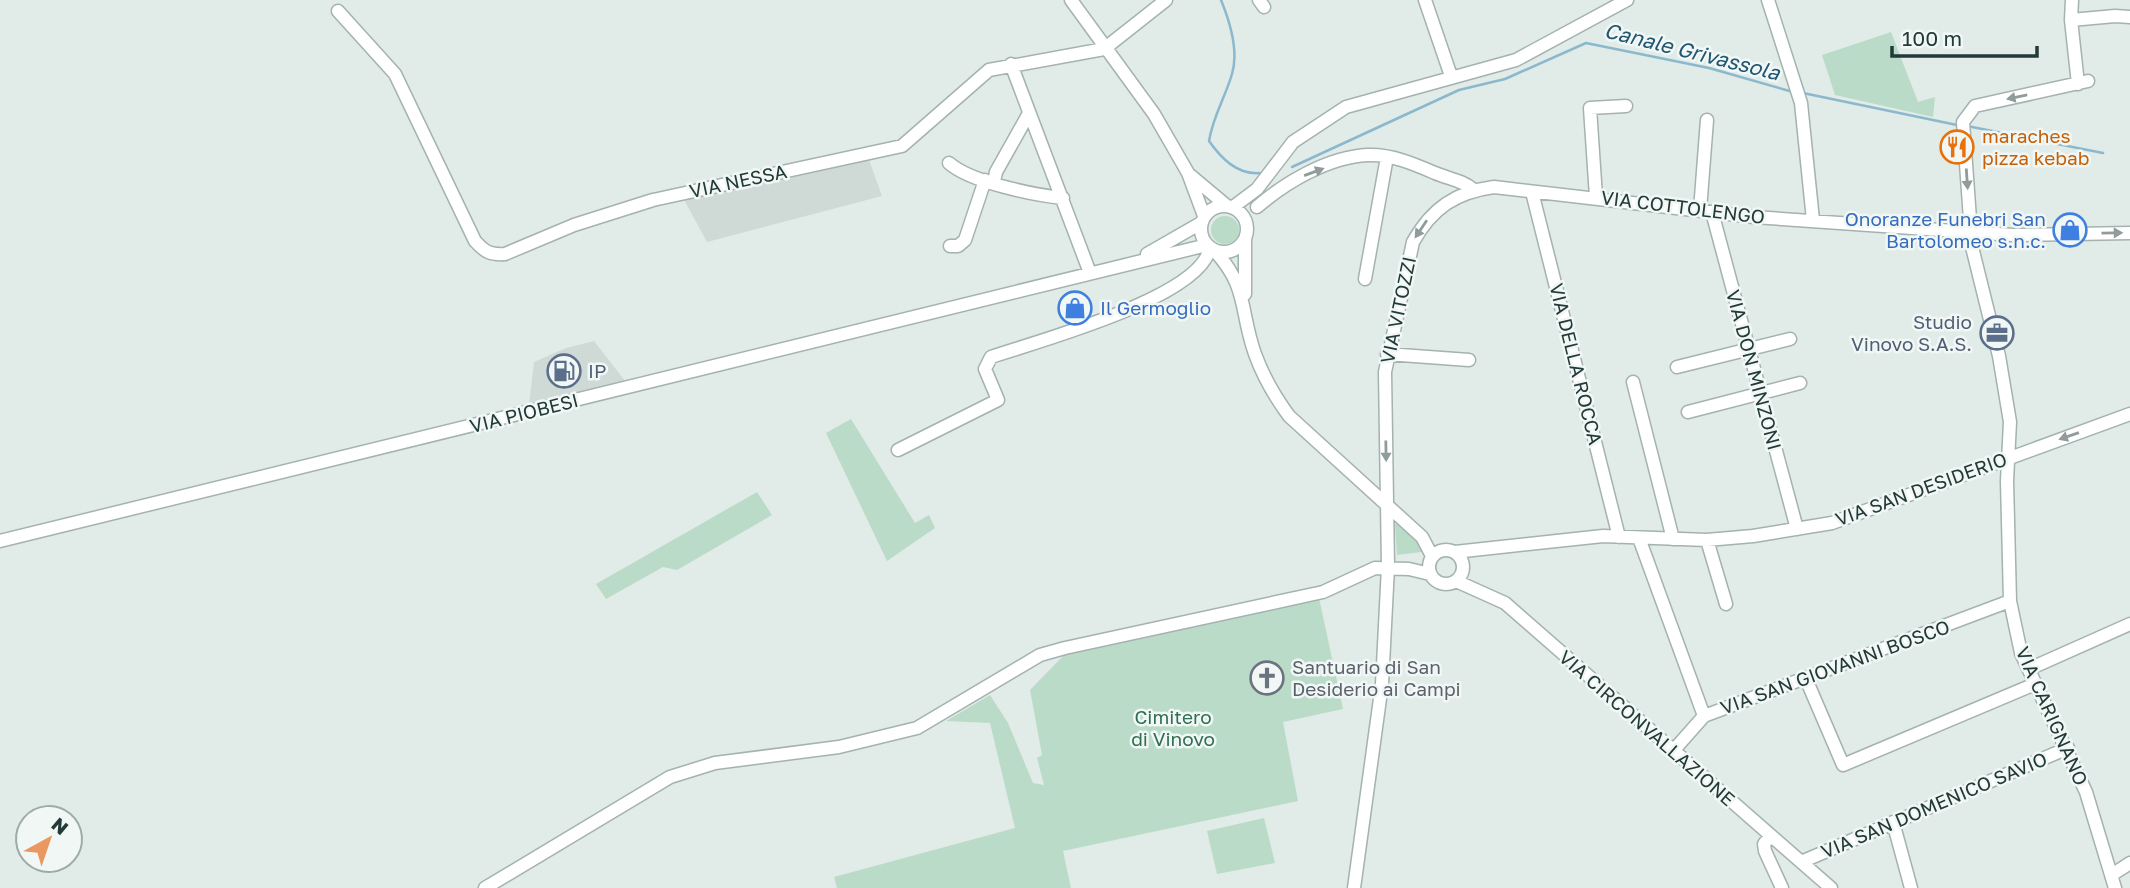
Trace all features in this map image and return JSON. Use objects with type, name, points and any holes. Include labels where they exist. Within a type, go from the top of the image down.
[{"type":"street","points":[[1071,0],[1150,109],[1188,173],[1203,220]]},
{"type":"street","points":[[1104,49],[1166,0]]},
{"type":"street","points":[[1425,0],[1451,76]]},
{"type":"street","points":[[1768,0],[1798,92],[1813,220]]},
{"type":"street","points":[[2072,1],[2086,19]]},
{"type":"street","points":[[2072,1],[2071,20],[2130,18]]},
{"type":"street","points":[[1430,575],[1434,555],[1422,537],[1388,503],[1289,416],[1263,373],[1235,275],[1210,247],[1200,231],[1203,220],[1214,208],[1230,206],[1257,189],[1293,142],[1346,107],[1537,51],[1621,2]]},
{"type":"street","name":"VIA NESSA","points":[[338,11],[395,74],[475,241],[484,251],[493,255],[505,254],[574,225],[653,200],[902,146],[989,70],[1011,64],[1086,55],[1104,49]]},
{"type":"street","name":"VIA CARIGNANO","points":[[2071,20],[2083,83],[1975,106],[1963,124],[1971,231],[2007,409],[2010,601],[2021,653],[2068,748],[2113,874],[2115,888]]},
{"type":"street","points":[[1011,64],[1028,115],[1090,273]]},
{"type":"street","points":[[1596,197],[1590,108],[1626,106]]},
{"type":"street","points":[[950,246],[958,246],[965,240],[989,181],[1028,115]]},
{"type":"street","name":"VIA DON MINZONI","points":[[1707,120],[1706,211],[1749,349],[1797,529]]},
{"type":"street","points":[[1210,247],[1227,252],[1246,235],[1257,207],[1312,127]]},
{"type":"street","points":[[1365,279],[1387,156]]},
{"type":"street","name":"VIA COTTOLENGO","points":[[1257,207],[1294,179],[1349,159],[1387,156],[1460,180],[1474,190],[1494,187],[1706,211],[2013,235],[2130,233]]},
{"type":"street","points":[[949,163],[957,171],[989,181],[1062,198]]},
{"type":"street","points":[[1188,173],[1244,217],[1245,309]]},
{"type":"street","name":"VIA VITOZZI","points":[[1354,888],[1382,684],[1388,567],[1387,354],[1413,242],[1421,227],[1444,203],[1474,190]]},
{"type":"street","name":"VIA DELLA ROCCA","points":[[1532,191],[1619,537]]},
{"type":"street","name":"VIA PIOBESI","points":[[1129,262],[1181,237],[1203,220]]},
{"type":"street","points":[[898,450],[998,400],[985,369],[991,357],[1128,310],[1179,287],[1208,260],[1210,247]]},
{"type":"street","name":"VIA PIOBESI","points":[[0,541],[1129,262],[1210,247]]},
{"type":"street","points":[[1677,367],[1790,339]]},
{"type":"street","points":[[1387,354],[1469,360]]},
{"type":"street","points":[[1633,382],[1673,539]]},
{"type":"street","points":[[1688,412],[1800,383]]},
{"type":"street","name":"VIA SAN DESIDERIO","points":[[1434,555],[1619,537],[1707,540],[1832,523],[2130,414]]},
{"type":"street","points":[[1639,538],[1704,716]]},
{"type":"street","points":[[1707,540],[1726,604]]},
{"type":"street","points":[[485,888],[670,777],[715,763],[826,749],[917,728],[1040,655],[1323,592],[1375,568],[1409,569],[1430,575],[1442,584],[1459,577],[1462,553]]},
{"type":"street","points":[[1409,569],[1434,555]]},
{"type":"street","name":"VIA CIRCONVALLAZIONE","points":[[1459,577],[1505,603],[1831,888]]},
{"type":"street","name":"VIA SAN GIOVANNI BOSCO","points":[[1673,751],[1704,716],[2010,601]]},
{"type":"street","points":[[2029,669],[2130,624]]},
{"type":"street","points":[[1806,679],[1843,765],[2035,684]]},
{"type":"street","name":"VIA SAN DOMENICO SAVIO","points":[[1801,862],[2068,748]]},
{"type":"street","points":[[1893,822],[1912,888]]},
{"type":"street","points":[[1770,836],[1764,844],[1765,850],[1782,888]]},
{"type":"street","points":[[2113,874],[2130,863]]},
{"type":"shaded area","points":[[869,160],[882,196],[707,242],[683,198]]},
{"type":"shaded area","points":[[594,341],[626,382],[529,405],[534,362],[566,348]]},
{"type":"green space","points":[[1891,32],[1918,102],[1935,97],[1933,117],[1835,95],[1822,55]]},
{"type":"green space","points":[[1225,216],[1235,220],[1239,230],[1235,240],[1225,244],[1215,240],[1211,230],[1215,220]]},
{"type":"green space","points":[[851,419],[915,523],[929,515],[935,528],[887,561],[826,433]]},
{"type":"green space","points":[[757,492],[772,515],[677,570],[663,567],[606,599],[596,584]]},
{"type":"green space","points":[[1399,521],[1429,551],[1397,555],[1395,525]]},
{"type":"green space","name":"Cimitero di Vinovo","points":[[1319,598],[1343,709],[1283,722],[1298,801],[1063,851],[1071,888],[837,888],[834,877],[1015,828],[990,723],[946,721],[990,695],[1008,723],[1033,783],[1044,785],[1037,758],[1042,755],[1030,690],[1067,652]]},
{"type":"green space","points":[[1264,818],[1275,863],[1217,874],[1207,831]]},
{"type":"waterway","name":"Canale Grivassola","points":[[1221,0],[1232,37],[1234,65],[1209,141],[1224,159],[1237,168],[1260,173]]},
{"type":"waterway","name":"Canale Grivassola","points":[[1292,167],[1459,90],[1505,79],[1586,43],[1709,68],[1793,92]]},
{"type":"waterway","name":"Canale Grivassola","points":[[1803,93],[1957,125]]},
{"type":"waterway","name":"Canale Grivassola","points":[[1967,126],[2103,153]]},
{"type":"place","name":"maraches pizza kebab","points":[[1957,147]]},
{"type":"place","name":"Onoranze Funebri San Bartolomeo s.n.c.","points":[[2070,230]]},
{"type":"place","name":"Il Germoglio","points":[[1075,308]]},
{"type":"place","name":"Studio Vinovo S.A.S.","points":[[1997,333]]},
{"type":"place","name":"IP","points":[[564,371]]},
{"type":"place","name":"Santuario di San Desiderio ai Campi","points":[[1267,678]]}]
